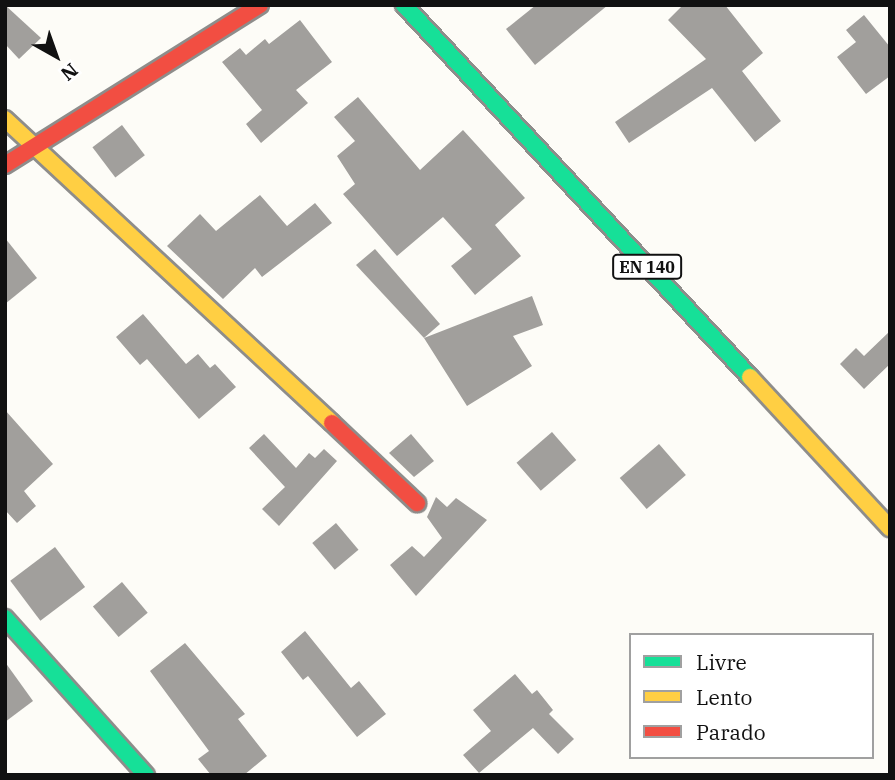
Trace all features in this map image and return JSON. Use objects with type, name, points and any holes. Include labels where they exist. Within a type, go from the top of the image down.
[{"type":"street","points":[[5,165],[32,145],[260,5]]},
{"type":"street","name":"EN 140","points":[[404,5],[890,528]]},
{"type":"street","points":[[5,119],[417,503]]},
{"type":"street","points":[[5,618],[146,775]]},
{"type":"building","points":[[5,5],[41,38],[19,59],[5,44]]},
{"type":"building","points":[[536,5],[608,5],[535,65],[506,29]]},
{"type":"building","points":[[683,5],[725,5],[763,53],[742,71],[781,121],[755,142],[712,88],[629,143],[615,122],[706,59],[668,20]]},
{"type":"building","points":[[864,15],[890,47],[890,76],[866,94],[837,57],[856,42],[846,30]]},
{"type":"building","points":[[300,20],[332,62],[296,90],[308,103],[261,143],[246,124],[262,110],[222,62],[240,48],[246,55],[265,39],[269,44]]},
{"type":"building","points":[[358,97],[420,170],[463,130],[525,198],[495,225],[521,256],[475,295],[451,266],[472,249],[443,217],[397,256],[343,194],[355,184],[337,156],[355,141],[334,117]]},
{"type":"building","points":[[122,125],[145,155],[115,178],[92,147]]},
{"type":"building","points":[[260,195],[287,226],[315,203],[332,223],[262,277],[255,268],[223,299],[167,246],[200,214],[216,231]]},
{"type":"building","points":[[5,238],[37,278],[5,304]]},
{"type":"building","points":[[375,249],[440,324],[424,338],[356,265]]},
{"type":"building","points":[[532,296],[543,325],[513,336],[532,366],[467,406],[424,338]]},
{"type":"building","points":[[143,314],[186,364],[198,354],[210,368],[215,364],[236,387],[199,419],[147,359],[140,365],[116,337]]},
{"type":"building","points":[[890,331],[890,364],[864,389],[840,364],[856,348],[864,356]]},
{"type":"building","points":[[5,410],[53,464],[24,491],[36,506],[17,523],[5,510]]},
{"type":"building","points":[[552,432],[576,460],[541,491],[517,463]]},
{"type":"building","points":[[264,434],[296,468],[309,453],[315,458],[324,449],[337,461],[279,526],[262,509],[285,487],[249,448]]},
{"type":"building","points":[[411,434],[434,461],[414,477],[389,453]]},
{"type":"building","points":[[659,444],[686,475],[647,509],[620,478]]},
{"type":"building","points":[[436,497],[447,507],[456,498],[487,520],[416,596],[390,565],[412,546],[424,557],[442,538],[427,517]]},
{"type":"building","points":[[336,523],[358,550],[335,570],[312,543]]},
{"type":"building","points":[[55,547],[85,587],[40,621],[10,581]]},
{"type":"building","points":[[122,582],[148,613],[119,637],[93,606]]},
{"type":"building","points":[[305,631],[351,688],[359,681],[386,714],[357,737],[308,676],[303,680],[281,652]]},
{"type":"building","points":[[185,643],[245,714],[238,719],[267,756],[244,775],[211,775],[198,759],[209,751],[150,671]]},
{"type":"building","points":[[5,662],[33,701],[5,722]]},
{"type":"building","points":[[515,674],[532,694],[537,690],[553,710],[549,714],[574,739],[558,754],[533,728],[479,773],[463,755],[491,731],[473,710]]},
{"type":"traffic: fast","points":[[404,5],[750,377]]},
{"type":"traffic: fast","points":[[5,618],[146,775]]},
{"type":"traffic: slow","points":[[5,119],[332,423]]},
{"type":"traffic: slow","points":[[750,377],[890,528]]},
{"type":"traffic: jam","points":[[5,165],[260,5]]},
{"type":"traffic: jam","points":[[332,423],[417,503]]}]
